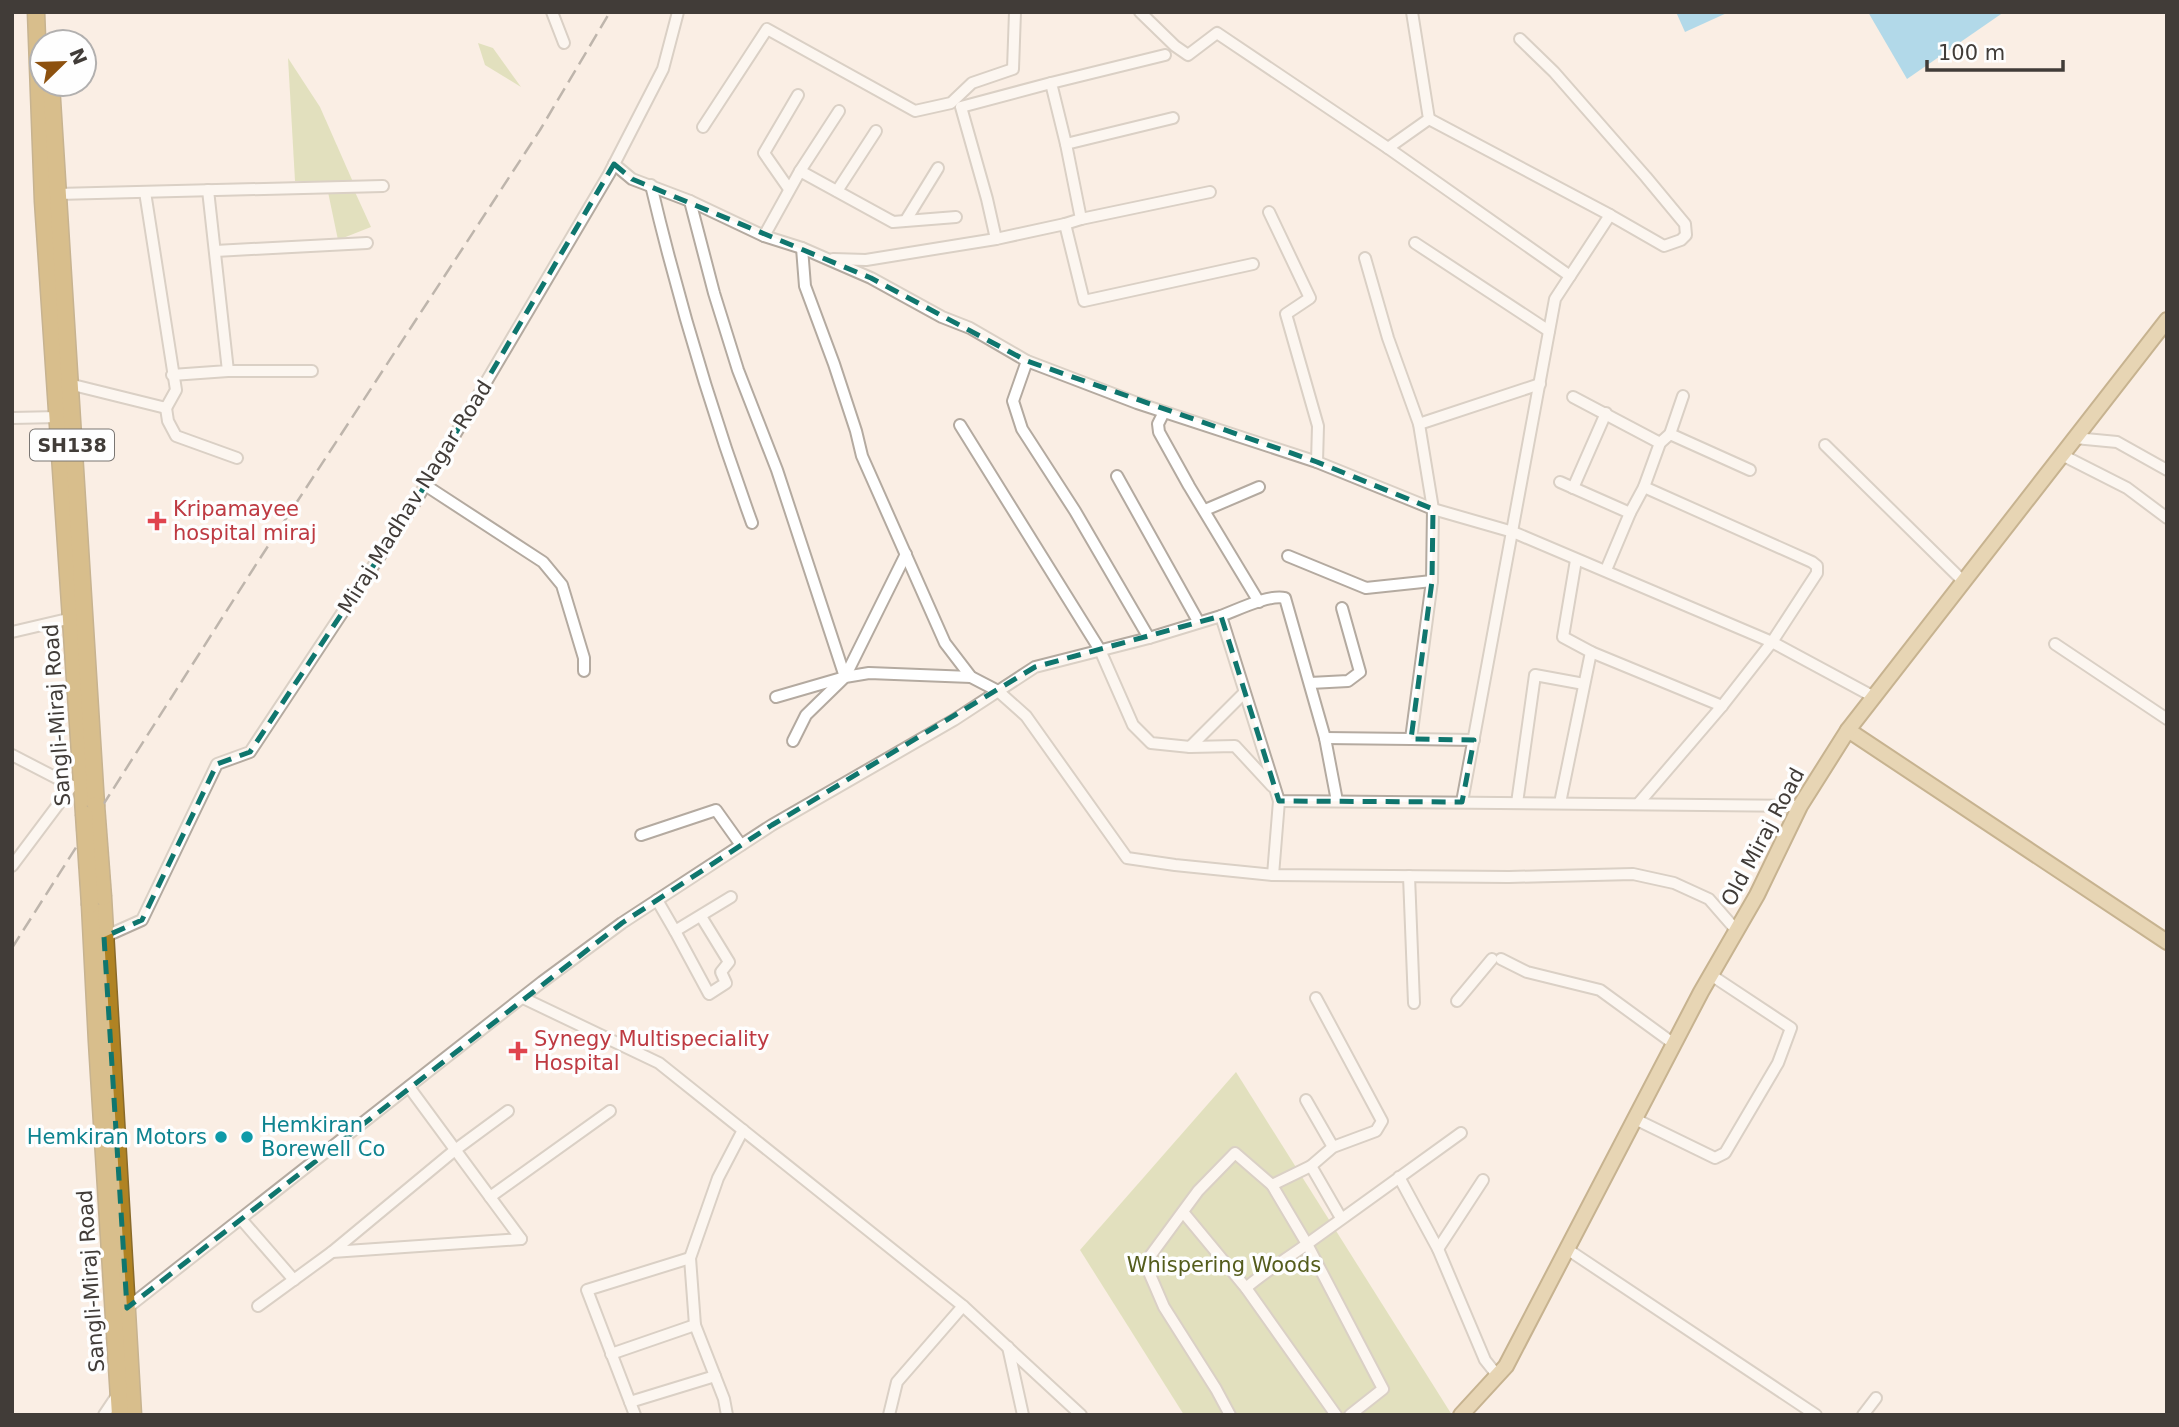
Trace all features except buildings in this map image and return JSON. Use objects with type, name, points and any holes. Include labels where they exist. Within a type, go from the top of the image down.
[{"type":"highway","name":"Sangli-Miraj Road","points":[[36,12],[43,201],[83,786],[90,810],[97,1042],[120,1415]]},
{"type":"highway","name":"Sangli-Miraj Road","points":[[52,98],[69,384],[83,786]]},
{"type":"highway","name":"Sangli-Miraj Road","points":[[94,905],[104,937],[134,1415]]},
{"type":"main road","name":"Old Miraj Road","points":[[1468,1413],[1506,1366],[1674,1044],[1756,895],[1800,806],[1848,730],[2167,320]]},
{"type":"main road","points":[[1848,730],[2167,942]]},
{"type":"street","points":[[552,12],[564,43]]},
{"type":"street","name":"Miraj Madhav Nagar Road","points":[[104,937],[142,920],[216,764],[250,752],[411,509],[614,164],[663,69],[678,12]]},
{"type":"street","points":[[703,127],[768,29],[915,111],[951,103],[972,83],[1013,69],[1015,12]]},
{"type":"street","points":[[1140,12],[1188,55],[1217,33],[1388,148],[1570,276]]},
{"type":"street","points":[[1412,12],[1429,119]]},
{"type":"street","points":[[1429,119],[1664,246],[1681,240],[1686,235],[1685,224],[1554,72],[1521,39]]},
{"type":"street","points":[[996,239],[988,199],[961,107],[1166,55]]},
{"type":"street","points":[[1051,83],[1081,219]]},
{"type":"street","points":[[789,189],[764,153],[798,95]]},
{"type":"street","points":[[764,236],[789,189],[839,111]]},
{"type":"street","points":[[1066,144],[1173,118]]},
{"type":"street","points":[[1388,148],[1429,119]]},
{"type":"street","points":[[838,191],[876,131]]},
{"type":"street","points":[[614,164],[632,179],[690,201],[764,236],[802,248],[871,278],[942,317],[970,328],[1027,361],[1164,412],[1317,462],[1433,509],[1513,532],[1772,642],[1874,697]]},
{"type":"street","points":[[906,220],[938,168]]},
{"type":"street","points":[[800,171],[893,222],[956,217]]},
{"type":"street","points":[[651,185],[667,254],[752,523]]},
{"type":"street","points":[[57,194],[383,186]]},
{"type":"street","points":[[208,190],[228,371]]},
{"type":"street","points":[[145,192],[176,390],[166,408],[168,421],[176,436],[237,458]]},
{"type":"street","points":[[826,258],[866,260],[996,239],[1210,192]]},
{"type":"street","points":[[690,201],[738,370],[777,471],[845,677]]},
{"type":"street","points":[[1269,212],[1310,298],[1286,314],[1318,426],[1317,462]]},
{"type":"street","points":[[1462,802],[1555,299],[1610,215]]},
{"type":"street","points":[[1065,224],[1084,302],[1253,264]]},
{"type":"street","points":[[215,251],[368,243]]},
{"type":"street","points":[[1415,243],[1549,331]]},
{"type":"street","points":[[802,248],[805,286],[834,364],[862,456],[944,643],[971,677],[998,691],[1026,716],[1127,858],[1273,875],[1509,877],[1633,874],[1674,883],[1709,900],[1736,930]]},
{"type":"street","points":[[1365,258],[1388,338],[1419,424],[1433,509],[1432,581],[1411,738]]},
{"type":"street","points":[[1027,361],[1013,401],[1022,429],[1075,511],[1149,638]]},
{"type":"street","points":[[172,375],[228,371],[312,371]]},
{"type":"street","points":[[69,384],[166,408]]},
{"type":"street","points":[[1419,424],[1539,384]]},
{"type":"street","points":[[1606,570],[1644,487],[1660,443],[1670,434],[1683,396]]},
{"type":"street","points":[[1573,397],[1660,443]]},
{"type":"street","points":[[1164,412],[1158,424],[1160,432],[1189,486],[1259,601]]},
{"type":"street","points":[[1573,488],[1606,413]]},
{"type":"street","points":[[12,418],[59,417]]},
{"type":"street","points":[[960,425],[1100,650],[1133,725],[1152,743],[1190,747],[1235,746],[1277,796],[1337,801],[1800,806]]},
{"type":"street","points":[[1670,434],[1750,470]]},
{"type":"street","points":[[2075,438],[2117,442],[2167,470]]},
{"type":"street","points":[[1825,445],[1964,582]]},
{"type":"street","points":[[2062,455],[2127,488],[2167,517]]},
{"type":"street","points":[[1117,476],[1198,621]]},
{"type":"street","points":[[1560,482],[1630,513]]},
{"type":"street","points":[[425,485],[543,562],[562,585],[584,657],[584,671]]},
{"type":"street","points":[[1205,510],[1259,487]]},
{"type":"street","points":[[1638,804],[1722,706],[1772,642],[1817,573],[1817,566],[1812,562],[1644,487]]},
{"type":"street","points":[[793,741],[806,715],[845,677],[906,554]]},
{"type":"street","points":[[1288,556],[1366,588],[1432,581]]},
{"type":"street","points":[[1576,560],[1563,638],[1722,706]]},
{"type":"street","points":[[127,1308],[523,998],[657,900],[772,825],[954,720],[1035,667],[1149,638],[1221,616],[1259,601],[1285,598],[1325,737],[1337,801]]},
{"type":"street","points":[[1310,683],[1348,681],[1360,672],[1342,608]]},
{"type":"street","points":[[1221,616],[1277,796],[1273,875]]},
{"type":"street","points":[[12,632],[72,618]]},
{"type":"street","points":[[2055,645],[2167,719]]},
{"type":"street","points":[[1560,803],[1591,652]]},
{"type":"street","points":[[776,697],[845,677],[869,673],[971,677]]},
{"type":"street","points":[[1517,803],[1535,675],[1584,684]]},
{"type":"street","points":[[1190,747],[1244,693]]},
{"type":"street","points":[[1325,737],[1474,740]]},
{"type":"street","points":[[12,755],[83,786],[12,866]]},
{"type":"street","points":[[641,835],[716,810],[741,845]]},
{"type":"street","points":[[1409,876],[1414,1003]]},
{"type":"street","points":[[675,931],[731,897]]},
{"type":"street","points":[[657,900],[709,994],[726,983],[722,972],[729,962],[702,918]]},
{"type":"street","points":[[1457,1001],[1497,959],[1527,972],[1600,990],[1674,1044]]},
{"type":"street","points":[[1635,1119],[1715,1158],[1725,1153],[1779,1063],[1791,1028],[1711,975]]},
{"type":"street","points":[[523,998],[659,1063],[963,1306],[1081,1415]]},
{"type":"street","points":[[1272,1185],[1311,1166],[1334,1147],[1376,1130],[1382,1121],[1316,998]]},
{"type":"street","points":[[332,1252],[521,1238],[410,1087]]},
{"type":"street","points":[[1306,1100],[1334,1147]]},
{"type":"street","points":[[258,1306],[332,1252],[508,1111]]},
{"type":"street","points":[[490,1197],[610,1111]]},
{"type":"street","points":[[727,1415],[695,1325],[690,1258],[718,1178],[743,1130]]},
{"type":"street","points":[[1246,1288],[1461,1133]]},
{"type":"street","points":[[1230,1415],[1164,1307],[1145,1263],[1198,1191],[1235,1153],[1272,1185],[1307,1244],[1383,1389],[1350,1415]]},
{"type":"street","points":[[1311,1166],[1341,1218]]},
{"type":"street","points":[[1399,1177],[1438,1249],[1485,1360],[1497,1375]]},
{"type":"street","points":[[1438,1249],[1483,1180]]},
{"type":"street","points":[[1182,1212],[1246,1288],[1336,1415]]},
{"type":"street","points":[[241,1219],[294,1280]]},
{"type":"street","points":[[1567,1249],[1816,1415]]},
{"type":"street","points":[[635,1415],[587,1290],[690,1258]]},
{"type":"street","points":[[889,1415],[897,1382],[963,1306]]},
{"type":"street","points":[[611,1353],[695,1325]]},
{"type":"street","points":[[1008,1347],[1023,1415]]},
{"type":"street","points":[[630,1402],[715,1376]]},
{"type":"street","points":[[104,1415],[119,1392],[131,1381]]},
{"type":"street","points":[[1863,1415],[1876,1398]]},
{"type":"highlighted area","points":[[614,164],[632,179],[871,278],[1027,361],[1317,462],[1433,509],[1432,581],[1411,739],[1474,740],[1462,802],[1279,801],[1221,616],[1035,667],[772,825],[622,923],[127,1308],[104,937],[142,920],[217,764],[250,752],[411,509]]},
{"type":"green space","points":[[478,43],[493,48],[521,87],[485,65]]},
{"type":"green space","points":[[288,58],[320,107],[353,182],[295,181]]},
{"type":"green space","points":[[328,192],[355,192],[371,227],[338,240]]},
{"type":"green space","name":"Whispering Woods","points":[[1236,1072],[1452,1415],[1184,1415],[1080,1250]]},
{"type":"water","points":[[1676,12],[1729,12],[1685,32]]},
{"type":"water","points":[[1868,12],[2004,12],[1907,79]]},
{"type":"railway","points":[[12,948],[257,563],[540,130],[610,12]]},
{"type":"place","name":"Kripamayee hospital miraj","points":[[157,521]]},
{"type":"place","name":"Synegy Multispeciality Hospital","points":[[518,1051]]},
{"type":"place","name":"Hemkiran Motors","points":[[221,1137]]},
{"type":"place","name":"Hemkiran Borewell Co","points":[[247,1137]]}]
